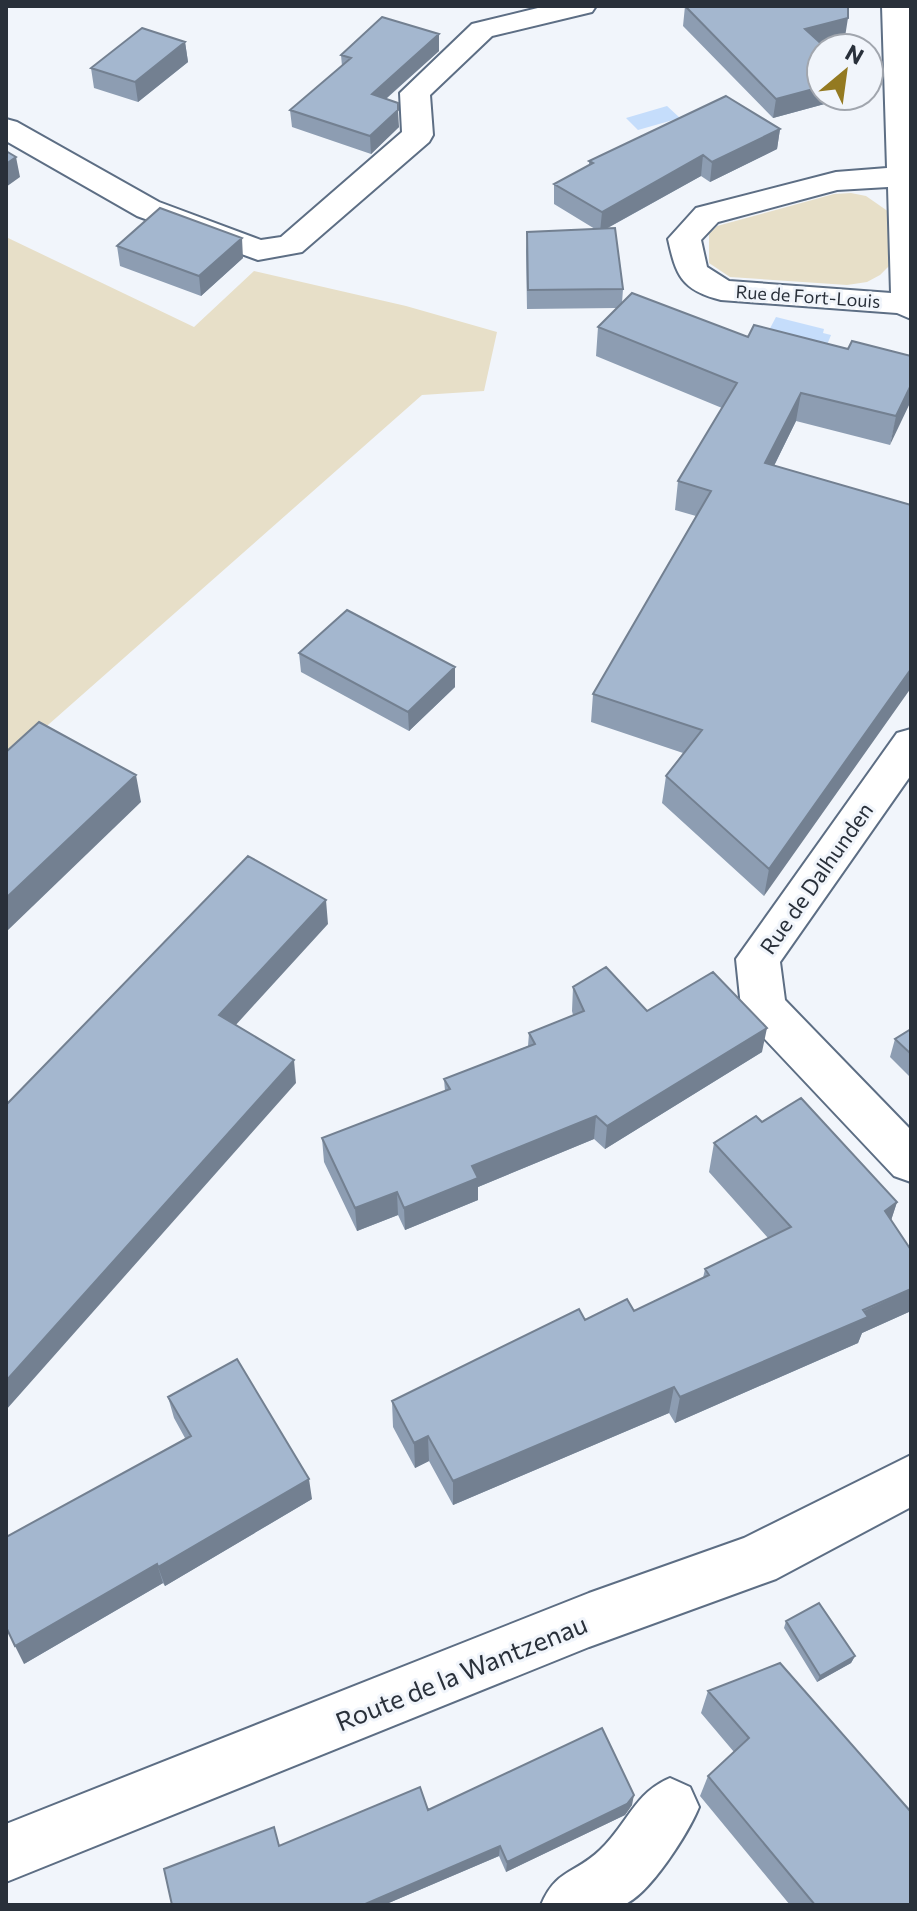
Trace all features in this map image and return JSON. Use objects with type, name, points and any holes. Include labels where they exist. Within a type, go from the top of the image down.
[{"type":"street","points":[[6,128],[148,209],[258,250],[291,245],[418,135],[415,93],[482,30],[582,6]]},
{"type":"street","name":"Rue de Fort-Louis","points":[[896,6],[909,307],[721,290],[692,272],[684,239],[707,215],[836,181],[902,177]]},
{"type":"street","name":"Rue de Dalhunden","points":[[911,744],[758,959],[763,1007],[911,1162]]},
{"type":"street","name":"Route de la Wantzenau","points":[[6,1853],[589,1620],[757,1560],[911,1480]]},
{"type":"street","points":[[571,1905],[621,1871],[670,1807]]},
{"type":"shaded area","points":[[834,194],[866,196],[889,212],[890,265],[867,282],[847,285],[730,277],[709,263],[709,234],[717,226]]},
{"type":"shaded area","points":[[6,237],[194,327],[254,271],[406,306],[497,332],[484,391],[422,395],[6,762]]},
{"type":"water","points":[[667,106],[680,118],[638,130],[626,118]]},
{"type":"water","points":[[776,317],[824,329],[823,333],[831,335],[827,345],[767,334]]},
{"type":"building","points":[[685,6],[848,6],[848,18],[805,29],[808,32],[805,32],[805,91],[776,99]]},
{"type":"building","points":[[382,17],[439,34],[372,94],[398,103],[398,110],[370,136],[290,110],[351,58],[341,55]]},
{"type":"building","points":[[142,28],[185,42],[135,82],[91,68]]},
{"type":"building","points":[[726,96],[780,129],[712,162],[703,155],[602,212],[554,184],[593,163],[589,161]]},
{"type":"building","points":[[6,151],[16,157],[6,164]]},
{"type":"building","points":[[160,208],[242,238],[199,276],[117,246]]},
{"type":"building","points":[[615,228],[623,289],[528,290],[527,232]]},
{"type":"building","points":[[632,293],[748,337],[754,325],[848,349],[852,341],[911,356],[911,385],[896,416],[801,393],[765,463],[911,505],[911,669],[769,869],[666,776],[702,730],[593,694],[711,491],[678,481],[737,383],[598,327]]},
{"type":"building","points":[[347,610],[455,667],[408,712],[299,653]]},
{"type":"building","points":[[39,722],[136,775],[6,898],[6,752]]},
{"type":"building","points":[[248,856],[326,900],[219,1015],[294,1060],[6,1381],[6,1105]]},
{"type":"building","points":[[606,967],[647,1011],[713,972],[767,1028],[607,1126],[596,1116],[472,1166],[478,1178],[404,1208],[397,1192],[355,1208],[322,1138],[450,1089],[444,1079],[535,1044],[529,1033],[584,1011],[573,987]]},
{"type":"building","points":[[911,1029],[911,1054],[895,1039]]},
{"type":"building","points":[[801,1098],[897,1202],[885,1211],[911,1250],[911,1289],[863,1310],[868,1317],[680,1397],[674,1387],[453,1481],[428,1436],[414,1443],[392,1401],[579,1309],[585,1320],[627,1299],[634,1311],[709,1275],[705,1269],[791,1227],[714,1143],[756,1116],[762,1122]]},
{"type":"building","points":[[237,1359],[309,1479],[15,1646],[6,1627],[6,1537],[191,1436],[168,1397]]},
{"type":"building","points":[[819,1603],[855,1656],[820,1676],[786,1621]]},
{"type":"building","points":[[780,1663],[911,1812],[911,1905],[815,1905],[708,1776],[749,1738],[708,1691]]},
{"type":"building","points":[[602,1728],[634,1795],[627,1804],[507,1862],[500,1846],[363,1905],[172,1905],[164,1869],[274,1827],[279,1846],[420,1787],[428,1810]]}]
